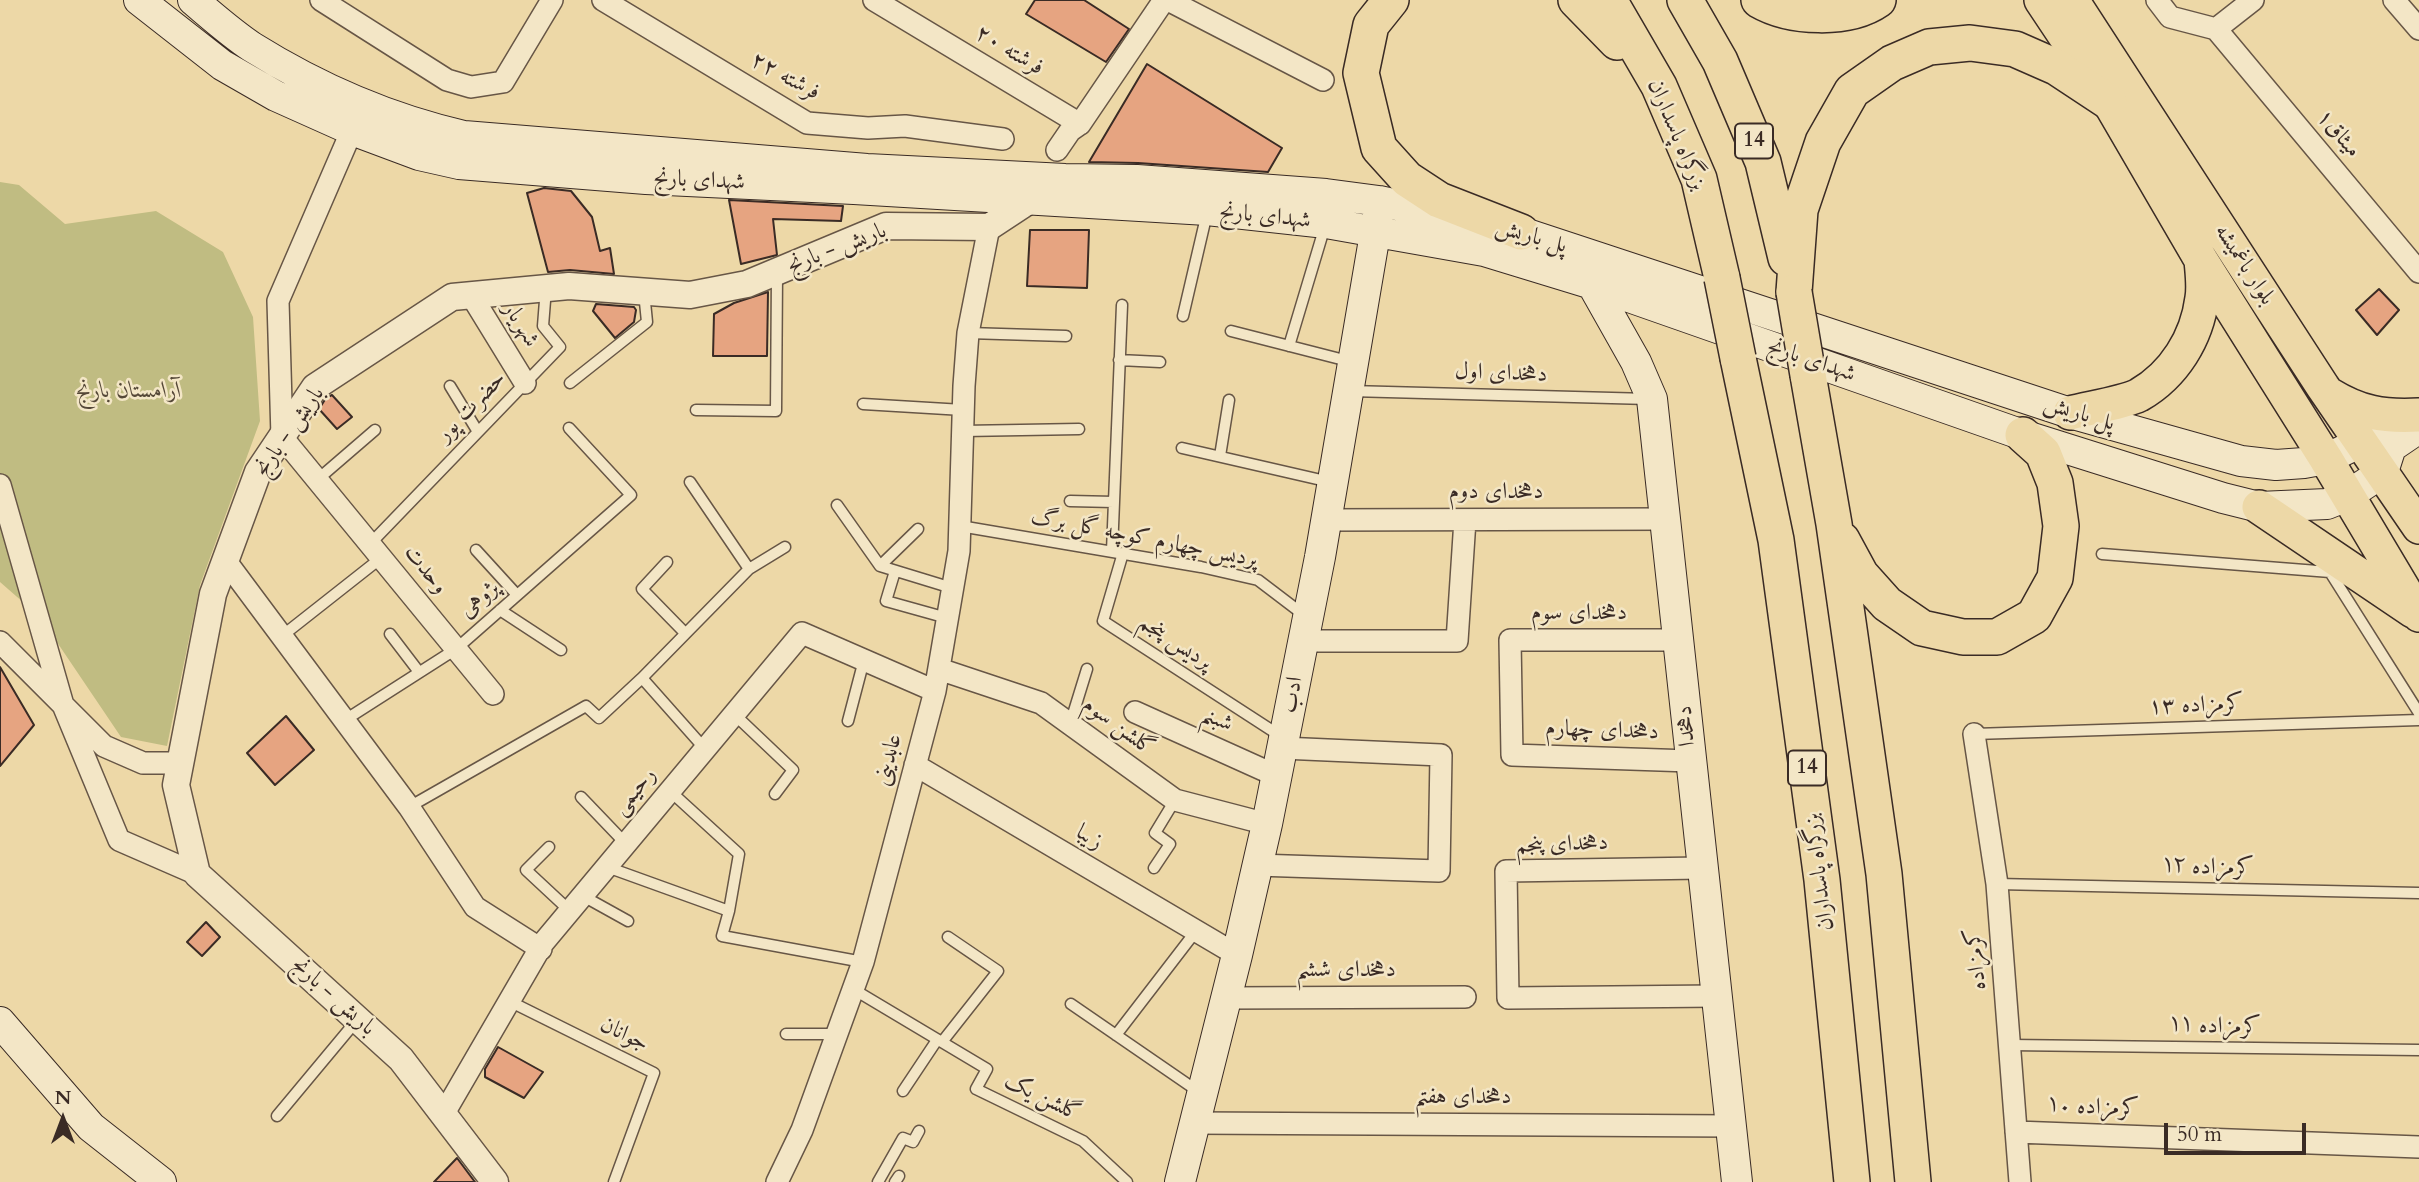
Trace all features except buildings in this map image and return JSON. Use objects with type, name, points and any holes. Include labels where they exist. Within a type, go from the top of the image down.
[{"type":"highway","points":[[1391,0],[1371,25],[1361,73],[1379,148],[1407,179],[1439,200],[1521,232]]},
{"type":"highway","points":[[1576,0],[1659,86]]},
{"type":"highway","name":"بزرگراه پاسداران","points":[[1609,0],[1659,86],[1699,178],[1776,540],[1822,880],[1852,1182]]},
{"type":"highway","name":"14","points":[[1685,0],[1720,61],[1763,162],[1794,292],[1834,524],[1884,874],[1913,1182]]},
{"type":"highway","points":[[1763,1],[1807,14],[1841,14],[1878,0]]},
{"type":"highway","points":[[1794,292],[1800,210],[1823,142],[1852,91],[1892,63],[1929,47],[1970,43],[2015,49],[2056,67],[2109,102]]},
{"type":"highway","points":[[1834,524],[1861,575],[1887,604],[1922,628],[1963,637],[1997,637],[2034,616],[2055,578],[2061,526],[2054,483],[2043,453],[2024,435]]},
{"type":"main road","name":"شهدای بارنج","points":[[139,0],[222,65],[276,96],[352,130],[419,155],[459,164],[646,179],[1207,210],[1326,223],[1484,251],[1592,284],[2024,435],[2222,498],[2259,507],[2327,505],[2347,496],[2378,454]]},
{"type":"main road","name":"شهدای بارنج","points":[[193,0],[251,46],[293,70],[363,104],[427,128],[464,136],[867,169],[1065,179],[1112,178],[1326,194],[1379,201]]},
{"type":"main road","name":"بلوار باغمیشه","points":[[2041,0],[2109,102],[2201,260],[2326,459],[2419,615]]},
{"type":"main road","name":"بلوار باغمیشه","points":[[2072,0],[2327,393],[2378,454],[2419,527]]},
{"type":"main road","name":"پل باریش","points":[[1379,201],[1521,232],[2070,413],[2241,461],[2276,465],[2378,454]]},
{"type":"main road","name":"ادب","points":[[1180,1182],[1267,824],[1352,377],[1379,201]]},
{"type":"main road","points":[[2070,413],[2137,396],[2165,375],[2182,355],[2196,325],[2203,296],[2201,260]]},
{"type":"main road","name":"دهخدا","points":[[1592,284],[1636,362],[1652,399],[1737,1182]]},
{"type":"main road","points":[[2327,393],[2351,407],[2389,417],[2419,415]]},
{"type":"main road","points":[[2378,454],[2419,428]]},
{"type":"main road","points":[[2222,498],[2244,501],[2252,495],[2255,478],[2241,461]]},
{"type":"main road","points":[[2259,507],[2419,615]]},
{"type":"main road","points":[[0,1022],[91,1127],[161,1182]]},
{"type":"street","points":[[321,0],[447,80],[471,87],[503,82],[552,0]]},
{"type":"street","name":"۲۲ فرشته","points":[[603,0],[807,123],[868,128],[905,125],[1003,139]]},
{"type":"street","name":"۲۰ فرشته","points":[[874,0],[1080,124]]},
{"type":"street","points":[[1057,150],[1070,131],[1080,124],[1166,0],[1323,80]]},
{"type":"street","points":[[2157,0],[2170,17],[2216,29],[2253,0]]},
{"type":"street","points":[[2395,0],[2419,29]]},
{"type":"street","name":"میثاق۱","points":[[2216,29],[2419,272]]},
{"type":"street","points":[[282,437],[278,301],[352,130]]},
{"type":"street","points":[[989,227],[1030,200]]},
{"type":"street","name":"باریش - بارنج","points":[[495,1182],[401,1059],[197,874],[176,785],[213,594],[258,472],[315,387],[453,297],[569,286],[690,295],[747,284],[886,226],[989,227]]},
{"type":"street","name":"عابدینی","points":[[777,1182],[802,1130],[863,962],[935,691],[959,551],[968,333],[989,227]]},
{"type":"street","name":"شهریار","points":[[471,295],[525,383]]},
{"type":"street","name":"وحدت","points":[[282,437],[493,694]]},
{"type":"street","points":[[0,485],[62,705],[119,840],[197,874]]},
{"type":"street","name":"دهخدای دوم","points":[[1326,520],[1666,519]]},
{"type":"street","points":[[1306,630],[1457,641],[1465,520]]},
{"type":"street","points":[[225,560],[409,807],[475,907],[541,949]]},
{"type":"street","name":"رحیمی","points":[[443,1115],[541,949],[802,633],[935,691]]},
{"type":"street","name":"دهخدای سوم","points":[[1512,755],[1510,640],[1679,640]]},
{"type":"street","points":[[0,642],[104,746],[143,763],[180,763]]},
{"type":"street","name":"گلشن سوم","points":[[939,669],[1041,703],[1175,800],[1267,824]]},
{"type":"street","name":"شبنم","points":[[1135,712],[1281,754]]},
{"type":"street","name":"کرمزاده","points":[[1974,734],[1997,884],[2020,1182]]},
{"type":"street","points":[[1258,865],[1439,872],[1441,755],[1281,754]]},
{"type":"street","name":"دهخدای چهارم","points":[[1512,755],[1690,761]]},
{"type":"street","name":"زیبا","points":[[915,765],[1237,955]]},
{"type":"street","name":"دهخدای پنجم","points":[[1702,868],[1506,872],[1508,998],[1717,996]]},
{"type":"street","name":"دهخدای ششم","points":[[1226,998],[1465,997]]},
{"type":"street","name":"دهخدای هفتم","points":[[1194,1123],[1732,1126]]},
{"type":"street","name":"کرمزاده ١٠","points":[[2016,1132],[2419,1147]]},
{"type":"lane","points":[[1183,316],[1207,210]]},
{"type":"lane","points":[[1289,346],[1326,223]]},
{"type":"lane","points":[[696,410],[776,411],[777,271]]},
{"type":"lane","name":"حضرت پور","points":[[282,636],[376,551],[478,432],[560,347],[543,326],[546,288]]},
{"type":"lane","points":[[570,383],[647,322],[644,292]]},
{"type":"lane","points":[[1117,552],[1114,502],[1122,305]]},
{"type":"lane","name":"دهخدای اول","points":[[1231,331],[1289,346],[1352,377],[1652,399]]},
{"type":"lane","points":[[968,333],[1066,337]]},
{"type":"lane","points":[[1119,360],[1160,362]]},
{"type":"lane","points":[[450,386],[478,432]]},
{"type":"lane","points":[[1220,456],[1229,400]]},
{"type":"lane","points":[[863,404],[963,420],[1079,429]]},
{"type":"lane","name":"پژوهی","points":[[345,720],[456,649],[631,495],[569,428]]},
{"type":"lane","points":[[317,480],[374,430]]},
{"type":"lane","points":[[1182,448],[1333,482]]},
{"type":"lane","points":[[690,482],[749,569]]},
{"type":"lane","points":[[1070,501],[1114,502]]},
{"type":"lane","points":[[837,505],[880,566],[952,588]]},
{"type":"lane","name":"پردیس چهارم کوچه گل برگ","points":[[960,526],[1201,567],[1258,580],[1306,630]]},
{"type":"lane","points":[[880,566],[918,529]]},
{"type":"lane","points":[[409,807],[586,706],[599,718],[749,569],[785,547]]},
{"type":"lane","points":[[476,550],[517,595]]},
{"type":"lane","name":"پردیس پنجم","points":[[1117,552],[1103,621],[1281,754]]},
{"type":"lane","points":[[2102,554],[2330,572],[2419,713]]},
{"type":"lane","points":[[667,562],[642,589],[685,633]]},
{"type":"lane","points":[[895,571],[886,601],[947,618]]},
{"type":"lane","points":[[500,610],[561,650]]},
{"type":"lane","points":[[390,634],[419,672]]},
{"type":"lane","points":[[848,721],[864,660]]},
{"type":"lane","points":[[1070,724],[1087,669]]},
{"type":"lane","points":[[642,678],[705,749]]},
{"type":"lane","points":[[734,714],[793,770],[775,794]]},
{"type":"lane","name":"کرمزاده ۱۳","points":[[1974,734],[2419,720]]},
{"type":"lane","points":[[670,791],[739,854],[722,936],[863,962]]},
{"type":"lane","points":[[581,797],[626,844]]},
{"type":"lane","points":[[1154,868],[1170,845],[1155,833],[1175,800]]},
{"type":"lane","points":[[549,847],[526,870],[577,903],[628,921]]},
{"type":"lane","points":[[607,867],[729,911]]},
{"type":"lane","name":"کرمزاده ١٢","points":[[1997,884],[2419,893]]},
{"type":"lane","points":[[1116,1035],[1196,931]]},
{"type":"lane","points":[[902,1091],[939,1041],[998,971],[948,937]]},
{"type":"lane","name":"گلشن یک","points":[[853,989],[987,1069],[976,1089],[1083,1141],[1127,1182]]},
{"type":"lane","name":"جوانان","points":[[509,1001],[654,1073],[614,1182]]},
{"type":"lane","points":[[1070,1004],[1202,1093]]},
{"type":"lane","points":[[276,1116],[357,1020]]},
{"type":"lane","points":[[786,1034],[836,1034]]},
{"type":"lane","name":"کرمزاده ١١","points":[[2010,1045],[2419,1050]]},
{"type":"lane","points":[[878,1182],[903,1138],[914,1142],[919,1131]]},
{"type":"green space","name":"آرامستان بارنج","points":[[0,182],[19,185],[65,224],[156,211],[223,252],[253,317],[260,421],[200,585],[167,746],[121,737],[40,617],[0,582]]}]
